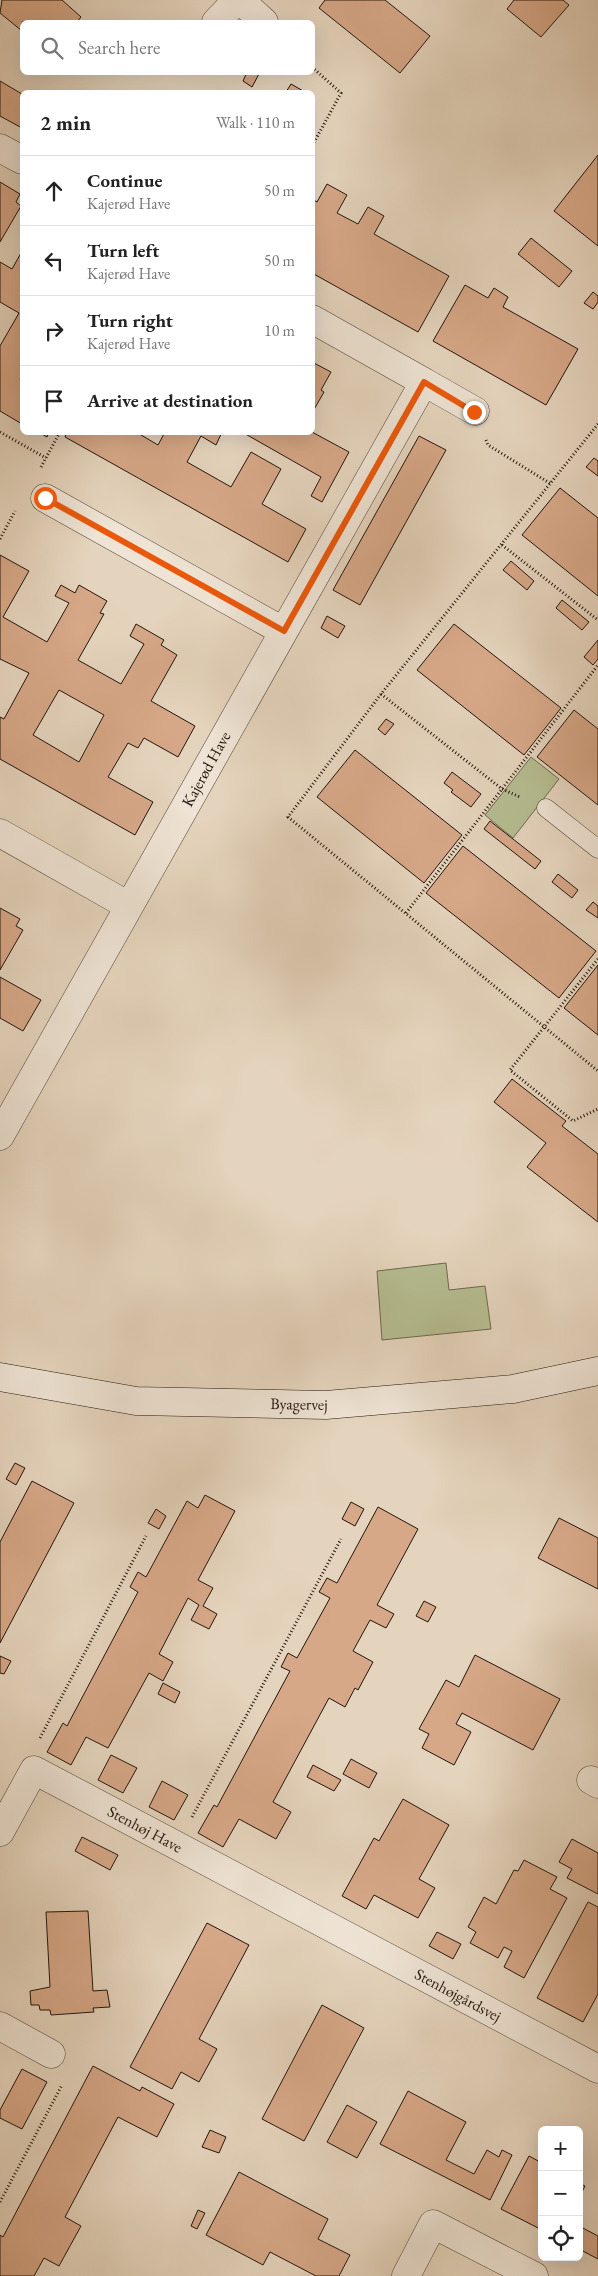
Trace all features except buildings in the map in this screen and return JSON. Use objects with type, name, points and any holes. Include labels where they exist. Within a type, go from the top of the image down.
[{"type":"street","points":[[218,20],[238,0],[262,20]]},
{"type":"street","points":[[0,148],[20,159]]},
{"type":"street","points":[[315,321],[474,412]]},
{"type":"street","name":"Kajerød Have","points":[[0,1136],[424,382]]},
{"type":"street","points":[[45,498],[284,631]]},
{"type":"street","points":[[0,833],[129,906]]},
{"type":"street","name":"Byagervej","points":[[0,1377],[136,1401],[326,1405],[513,1389],[598,1370]]},
{"type":"street","points":[[0,1832],[34,1770]]},
{"type":"street","name":"Stenhøj Have","points":[[34,1770],[318,1922]]},
{"type":"street","name":"Stenhøjgårdsvej","points":[[318,1922],[598,2068]]},
{"type":"street","points":[[0,2026],[51,2054]]},
{"type":"street","points":[[406,2276],[433,2224],[534,2276]]},
{"type":"lane","points":[[546,808],[598,849]]},
{"type":"path","points":[[315,70],[341,94],[315,141]]},
{"type":"path","points":[[474,412],[488,445],[551,484]]},
{"type":"path","points":[[598,424],[381,694],[288,817],[598,1071]]},
{"type":"path","points":[[0,432],[46,458]]},
{"type":"path","points":[[502,545],[598,620]]},
{"type":"path","points":[[406,913],[598,665]]},
{"type":"path","points":[[381,694],[502,790],[546,808]]},
{"type":"path","points":[[598,959],[510,1070],[573,1121],[598,1109]]},
{"type":"path","points":[[34,1770],[32,1753],[146,1536]]},
{"type":"path","points":[[176,1846],[342,1539]]},
{"type":"path","points":[[0,2202],[66,2077],[51,2054]]},
{"type":"green space","points":[[531,757],[559,779],[513,838],[485,815]]},
{"type":"green space","points":[[446,1263],[449,1290],[485,1286],[491,1329],[382,1340],[377,1271]]},
{"type":"route","points":[[45,498],[284,631],[424,382],[474,412]]}]
